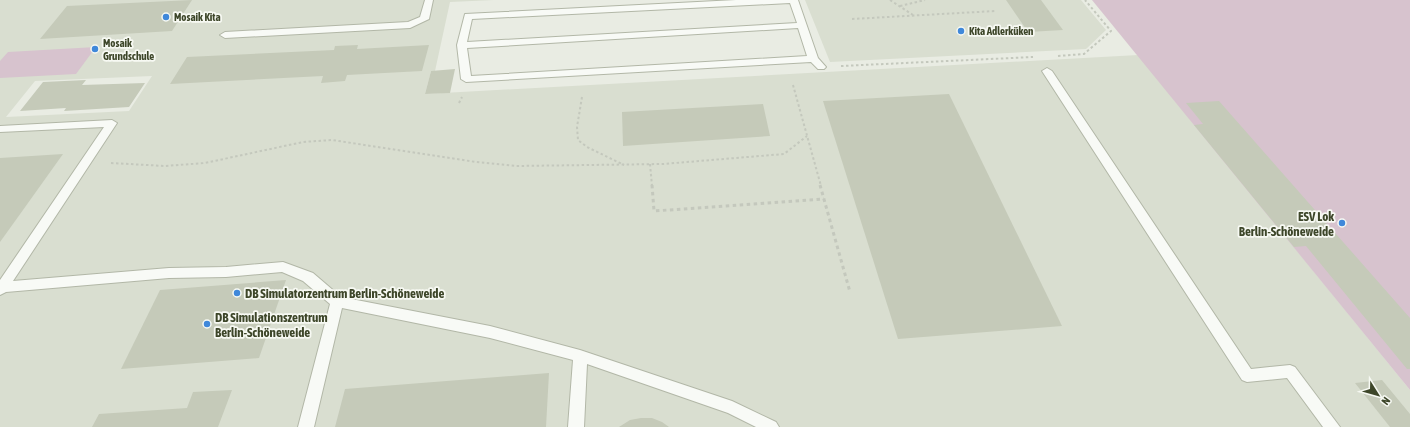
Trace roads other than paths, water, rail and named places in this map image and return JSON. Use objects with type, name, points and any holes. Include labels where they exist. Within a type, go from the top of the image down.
[{"type":"lane","points":[[225,35],[410,25],[424,19],[429,0]]},
{"type":"lane","points":[[790,0],[468,16],[462,45],[466,79],[813,59]]},
{"type":"lane","points":[[794,0],[813,59],[821,67]]},
{"type":"lane","points":[[462,45],[803,26]]},
{"type":"lane","points":[[1047,71],[1247,376],[1290,370],[1332,427]]},
{"type":"lane","points":[[0,129],[112,122],[1,288]]},
{"type":"lane","points":[[1,288],[169,274],[226,272],[283,267],[308,277],[337,302],[490,332],[580,356],[732,408],[771,427]]},
{"type":"lane","points":[[306,427],[337,302]]},
{"type":"lane","points":[[576,427],[580,356]]},
{"type":"place","name":"Mosaik Kita","points":[[166,17]]},
{"type":"place","name":"Kita Adlerküken","points":[[961,31]]},
{"type":"place","name":"Mosaik Grundschule","points":[[95,49]]},
{"type":"place","name":"ESV Lok Berlin-Schöneweide","points":[[1342,223]]},
{"type":"place","name":"DB Simulatorzentrum Berlin-Schöneweide","points":[[237,293]]},
{"type":"place","name":"DB Simulationszentrum Berlin-Schöneweide","points":[[207,324]]}]
